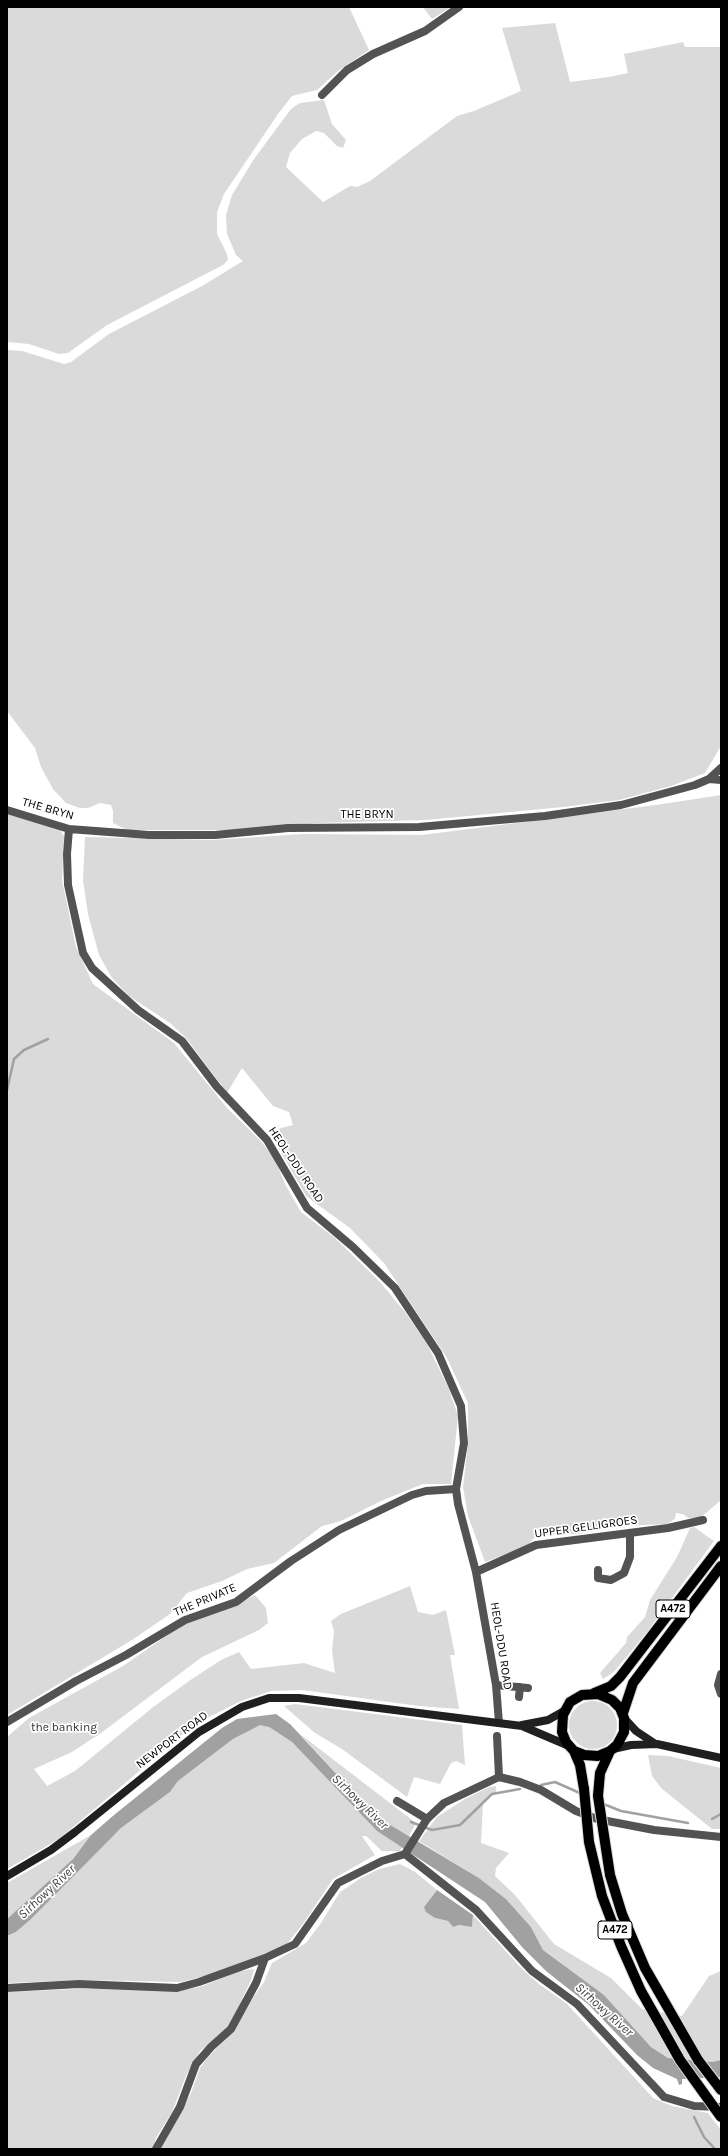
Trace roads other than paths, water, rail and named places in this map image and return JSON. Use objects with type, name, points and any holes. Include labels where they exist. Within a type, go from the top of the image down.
[{"type":"main road","name":"A472","points":[[593,1694],[611,1686],[620,1677],[721,1546]]},
{"type":"main road","name":"A472","points":[[624,1715],[633,1683],[721,1566]]},
{"type":"main road","points":[[657,1744],[636,1731],[616,1704],[607,1697],[593,1694],[574,1699],[564,1711],[561,1726],[564,1737],[572,1748],[593,1756],[632,1745],[657,1744],[721,1758]]},
{"type":"main road","name":"NEWPORT ROAD","points":[[7,1876],[45,1854],[76,1832],[199,1732],[242,1707],[269,1698],[282,1697],[334,1702],[522,1726],[572,1748]]},
{"type":"main road","name":"NEWPORT ROAD","points":[[522,1726],[543,1722],[564,1711]]},
{"type":"main road","points":[[612,1750],[622,1737],[624,1715]]},
{"type":"main road","name":"A472","points":[[572,1748],[582,1772],[590,1842],[602,1896],[621,1946],[641,1991],[680,2060],[721,2117]]},
{"type":"main road","name":"A472","points":[[612,1750],[600,1772],[598,1796],[610,1875],[622,1914],[645,1968],[683,2036],[721,2090]]},
{"type":"street","points":[[322,94],[348,70],[373,54],[425,31],[459,7]]},
{"type":"street","name":"THE BRYN","points":[[7,810],[69,829],[149,835],[215,835],[288,828],[419,827],[544,816],[621,805],[675,792],[709,779],[721,768]]},
{"type":"street","points":[[709,779],[721,780]]},
{"type":"street","name":"HEOL-DDU ROAD","points":[[69,829],[67,854],[68,885],[83,953],[92,968],[138,1010],[182,1041],[217,1088],[267,1140],[307,1208],[353,1247],[386,1278],[395,1288],[438,1353],[461,1406],[464,1443],[456,1489],[458,1504],[476,1572],[496,1685],[499,1723]]},
{"type":"street","name":"THE PRIVATE","points":[[7,1722],[76,1681],[126,1655],[185,1620],[236,1602],[291,1561],[339,1530],[412,1495],[426,1491],[456,1489]]},
{"type":"street","name":"UPPER GELLIGROES","points":[[476,1572],[536,1544],[668,1528],[703,1520]]},
{"type":"street","points":[[598,1570],[598,1578],[611,1580],[624,1573],[630,1557],[630,1533]]},
{"type":"street","points":[[721,1674],[718,1685],[721,1694]]},
{"type":"street","points":[[496,1685],[524,1687],[518,1697]]},
{"type":"street","points":[[498,1736],[499,1777]]},
{"type":"street","points":[[7,1988],[79,1984],[177,1988],[199,1982],[265,1958],[295,1944],[338,1883],[382,1861],[405,1854],[426,1820],[444,1803],[499,1777],[520,1782],[541,1790],[576,1811],[597,1819],[654,1830],[721,1838]]},
{"type":"street","points":[[397,1801],[426,1820]]},
{"type":"street","points":[[405,1854],[476,1910],[532,1971],[577,2004],[664,2097],[694,2106],[721,2107]]},
{"type":"street","points":[[156,2149],[180,2107],[196,2064],[211,2046],[231,2029],[256,1983],[265,1958]]},
{"type":"water","name":"Sirhowy River","points":[[276,1714],[290,1724],[355,1794],[387,1823],[479,1878],[506,1899],[531,1927],[543,1950],[604,1995],[651,2047],[668,2058],[712,2062],[721,2060],[721,2077],[682,2079],[682,2084],[679,2085],[677,2079],[653,2068],[637,2055],[589,2005],[546,1971],[522,1947],[485,1902],[377,1831],[292,1742],[269,1727],[260,1725],[233,1739],[178,1781],[170,1792],[121,1828],[32,1918],[16,1932],[7,1936],[7,1919],[73,1859],[91,1835],[114,1815],[222,1728],[237,1719]]},
{"type":"water","points":[[437,1890],[473,1915],[472,1927],[459,1925],[453,1927],[448,1921],[435,1918],[426,1912],[424,1907]]},
{"type":"waterway","points":[[7,1090],[14,1059],[24,1050],[48,1039]]},
{"type":"waterway","points":[[541,1785],[555,1782],[582,1794]]},
{"type":"waterway","points":[[411,1822],[432,1830],[460,1825],[492,1794],[520,1789]]},
{"type":"waterway","points":[[601,1803],[621,1811],[688,1823]]},
{"type":"waterway","points":[[712,1819],[721,1814]]},
{"type":"waterway","points":[[694,2117],[704,2137],[715,2149]]},
{"type":"park label","name":"the banking","points":[[64,1728]]}]
